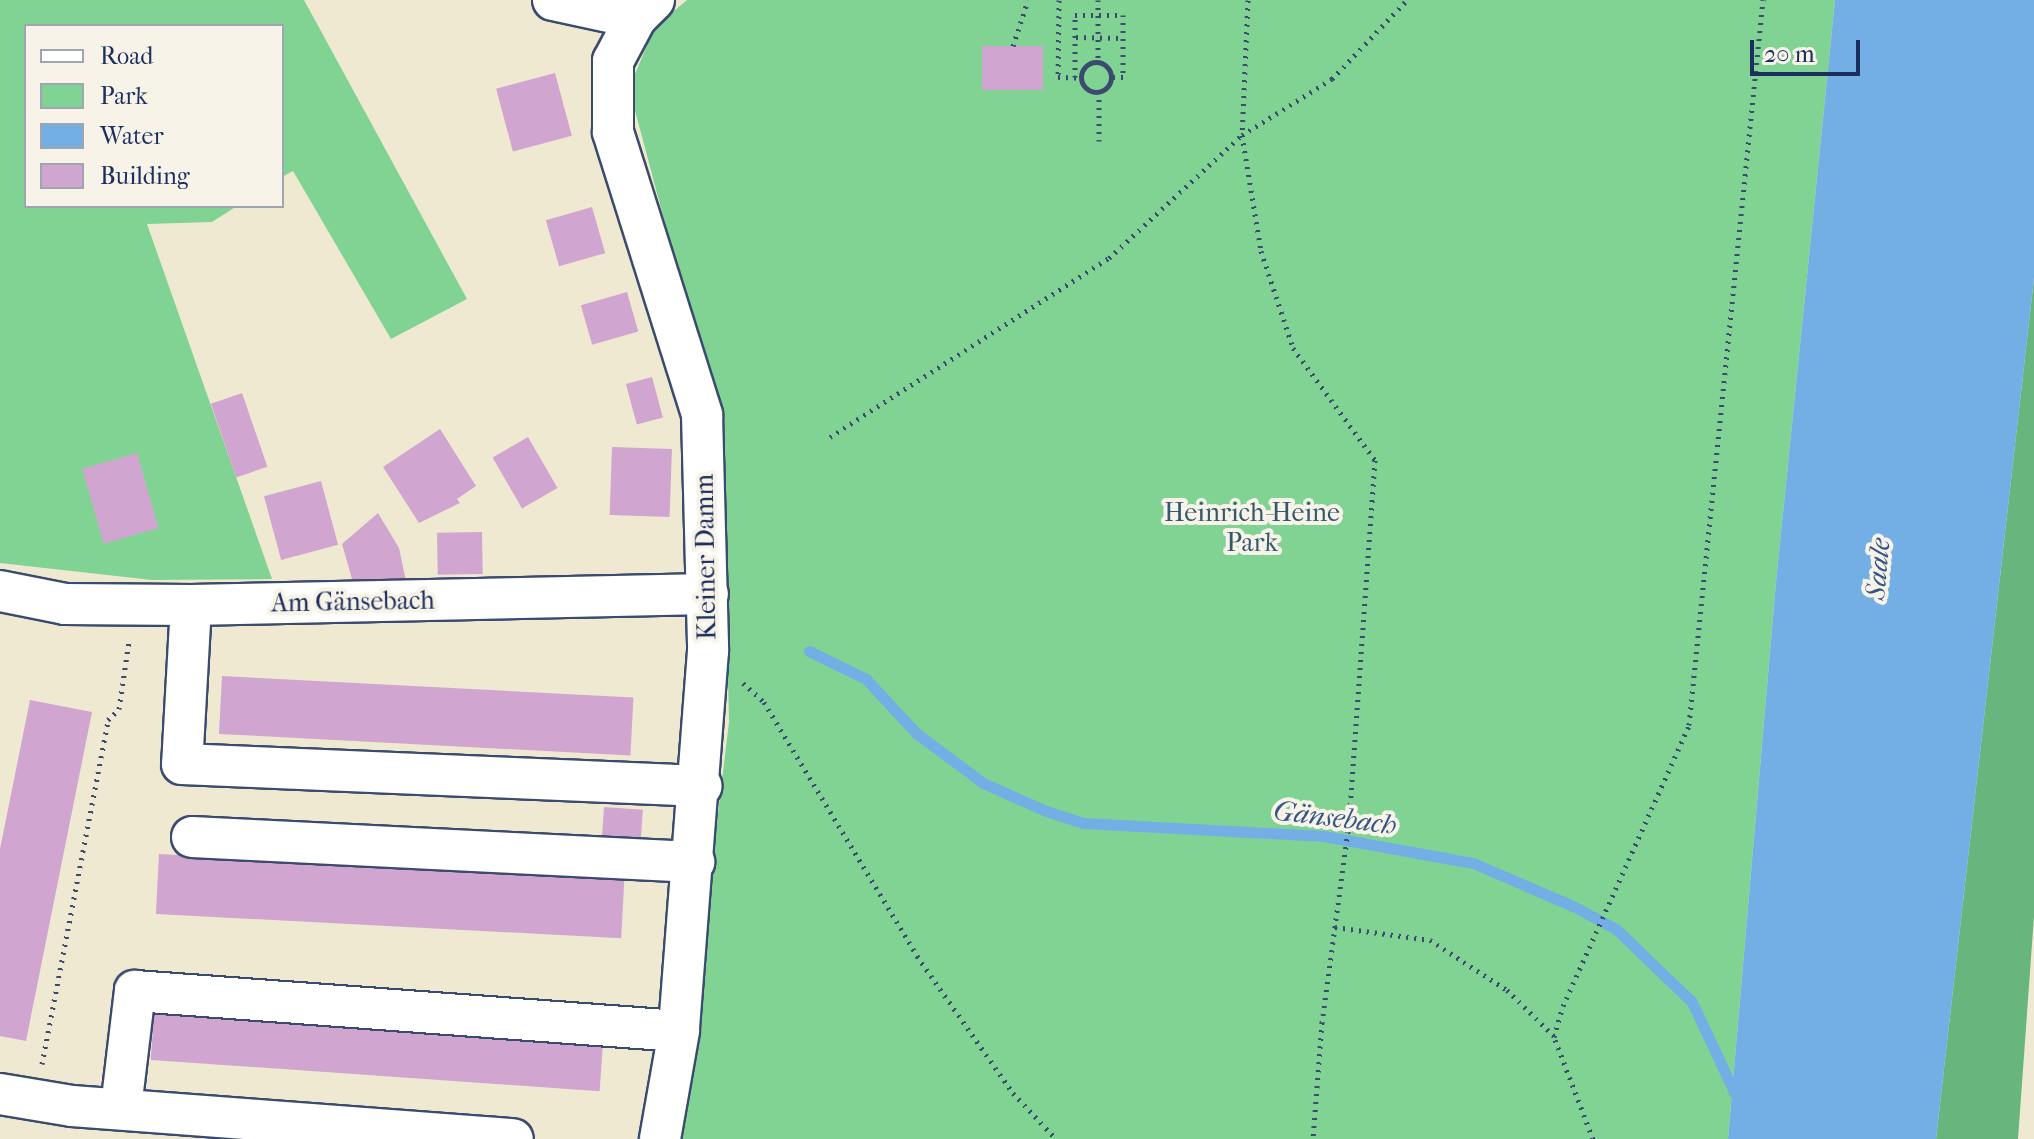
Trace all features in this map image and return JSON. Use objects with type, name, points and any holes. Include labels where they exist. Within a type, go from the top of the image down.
[{"type":"street","points":[[553,0],[645,9]]},
{"type":"street","name":"Kleiner Damm","points":[[645,9],[613,61],[613,132],[702,415],[708,594],[702,786],[679,1031],[660,1139]]},
{"type":"street","name":"Am Gänsebach","points":[[0,591],[65,604],[134,605],[708,594]]},
{"type":"street","points":[[191,605],[182,764],[702,786]]},
{"type":"street","points":[[192,837],[694,862]]},
{"type":"street","points":[[121,1108],[135,991],[679,1031]]},
{"type":"street","points":[[43,1110],[121,1108],[513,1139]]},
{"type":"path","points":[[1013,46],[1028,0]]},
{"type":"path","points":[[1059,0],[1058,77],[1078,77]]},
{"type":"path","points":[[1098,0],[1098,15],[1098,37],[1098,62],[1112,77],[1123,77],[1123,15],[1098,15],[1075,15],[1078,77],[1086,89],[1099,92]]},
{"type":"path","points":[[1248,0],[1242,135],[1261,251],[1293,348],[1375,460],[1349,823],[1334,927],[1313,1139]]},
{"type":"path","points":[[830,437],[1109,258],[1242,135],[1332,79],[1407,0]]},
{"type":"path","points":[[1554,1037],[1563,1006],[1689,725],[1763,0]]},
{"type":"path","points":[[1075,37],[1123,38]]},
{"type":"path","points":[[1078,77],[1086,65],[1098,62]]},
{"type":"path","points":[[1099,141],[1099,92],[1112,77]]},
{"type":"path","points":[[43,1110],[108,720],[119,709],[134,605]]},
{"type":"path","points":[[708,651],[764,702],[917,956],[1013,1093],[1056,1139]]},
{"type":"path","points":[[1334,927],[1430,940],[1507,990],[1554,1037],[1593,1139]]},
{"type":"green space","points":[[0,0],[304,0],[467,299],[391,339],[293,171],[284,176],[284,24],[24,24],[24,208],[234,208],[212,222],[147,224],[272,579],[152,580],[0,563]]},
{"type":"green space","name":"Heinrich-Heine Park","points":[[687,0],[1835,0],[1776,582],[1728,1139],[679,1139],[729,722],[723,441],[629,88],[655,27]]},
{"type":"green space","points":[[2034,278],[2034,916],[2018,1139],[1936,1139]]},
{"type":"water","name":"Saale","points":[[1835,0],[2034,0],[2034,278],[1936,1139],[1728,1139],[1776,582]]},
{"type":"building","points":[[982,46],[1043,46],[1043,90],[982,90]]},
{"type":"building","points":[[555,73],[572,136],[513,152],[496,89]]},
{"type":"building","points":[[592,207],[605,253],[559,266],[546,220]]},
{"type":"building","points":[[627,292],[638,331],[592,345],[581,305]]},
{"type":"building","points":[[652,377],[663,418],[637,425],[626,384]]},
{"type":"building","points":[[242,393],[267,467],[236,477],[211,404]]},
{"type":"building","points":[[440,429],[476,486],[457,499],[460,503],[419,523],[383,467]]},
{"type":"building","points":[[528,437],[558,488],[522,509],[492,458]]},
{"type":"building","points":[[612,447],[672,449],[670,517],[610,515]]},
{"type":"building","points":[[137,453],[158,528],[104,544],[82,469]]},
{"type":"building","points":[[321,481],[338,545],[281,560],[264,496]]},
{"type":"building","points":[[378,513],[399,548],[406,581],[352,579],[342,544]]},
{"type":"building","points":[[482,532],[483,574],[438,575],[437,533]]},
{"type":"building","points":[[222,676],[633,698],[630,755],[219,734]]},
{"type":"building","points":[[30,700],[92,712],[26,1041],[0,1036],[0,849]]},
{"type":"building","points":[[604,807],[643,810],[641,842],[602,839]]},
{"type":"building","points":[[159,854],[624,878],[621,938],[156,914]]},
{"type":"building","points":[[154,1013],[603,1044],[600,1091],[151,1060]]},
{"type":"waterway","name":"Gänsebach","points":[[809,651],[866,679],[916,733],[983,783],[1046,811],[1083,823],[1324,836],[1473,863],[1573,906],[1616,929],[1692,1002],[1737,1098]]}]
